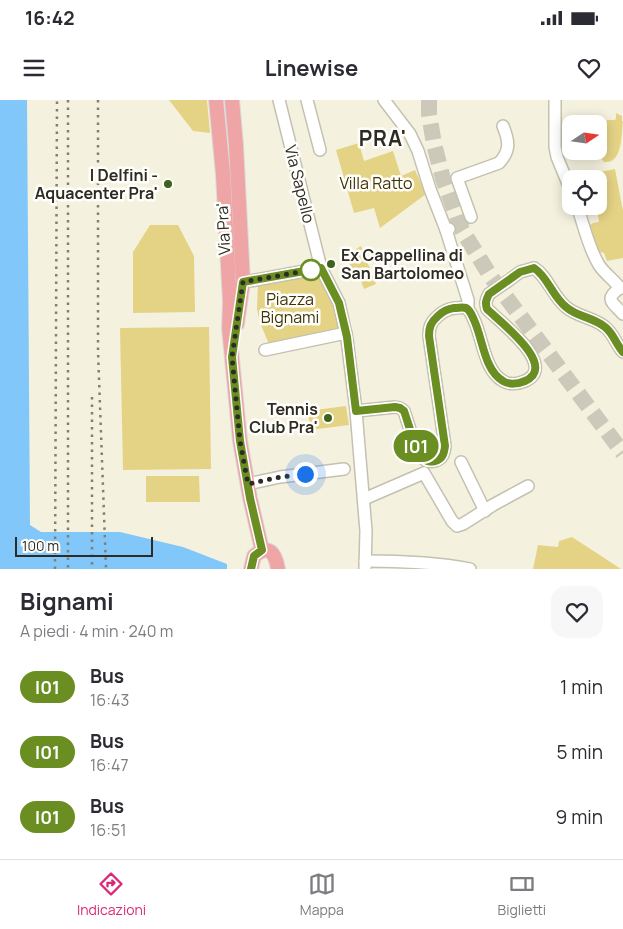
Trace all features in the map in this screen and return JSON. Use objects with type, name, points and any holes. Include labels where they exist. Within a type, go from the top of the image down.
[{"type":"main road","name":"Via Pra'","points":[[216,100],[236,283]]},
{"type":"main road","name":"Via Pra'","points":[[232,100],[237,163],[236,283],[230,328],[240,441],[262,550]]},
{"type":"main road","points":[[251,569],[254,556],[262,550],[268,550],[274,555],[278,569]]},
{"type":"street","name":"Via Sapello","points":[[280,100],[321,268],[339,303],[346,333],[356,411],[364,499],[366,530],[365,565]]},
{"type":"street","name":"Via Sapello","points":[[307,100],[320,150]]},
{"type":"street","points":[[384,100],[410,134],[418,151],[425,175],[448,230],[468,300],[468,309],[479,331],[488,362],[495,375],[504,383],[515,384],[525,381],[532,376],[535,370],[531,354],[491,313],[485,304],[489,294],[520,272],[534,268],[539,272],[555,297],[576,314],[606,327],[623,352]]},
{"type":"street","points":[[556,100],[555,147],[563,170]]},
{"type":"street","points":[[470,217],[457,178],[499,163],[504,158],[507,151],[507,142],[503,126]]},
{"type":"street","points":[[580,215],[596,261],[621,288],[612,293],[610,298],[623,314]]},
{"type":"street","points":[[236,283],[321,268]]},
{"type":"street","points":[[356,411],[400,408],[404,411],[419,453],[424,460],[429,462],[438,460],[444,454],[445,446],[429,328],[432,322],[446,310],[462,307],[468,309]]},
{"type":"street","points":[[265,350],[346,333]]},
{"type":"street","points":[[461,462],[485,511]]},
{"type":"street","points":[[248,484],[280,477],[344,469]]},
{"type":"street","points":[[364,499],[424,473],[452,521],[457,526],[464,524],[528,486]]},
{"type":"street","points":[[365,565],[428,563],[447,564],[470,569]]},
{"type":"green space","points":[[169,100],[207,100],[210,133],[193,131]]},
{"type":"green space","points":[[616,113],[622,116],[623,122],[620,148],[615,158],[604,162],[602,160],[608,160],[608,120],[615,120]]},
{"type":"green space","name":"Villa Ratto","points":[[359,143],[364,161],[393,151],[401,176],[415,170],[426,194],[380,228],[374,208],[354,213],[336,150]]},
{"type":"green space","points":[[615,169],[623,211],[623,258],[607,261],[604,253],[596,251],[589,226],[599,222],[598,215],[607,215],[607,171]]},
{"type":"green space","points":[[150,225],[178,225],[194,256],[195,312],[133,313],[133,252]]},
{"type":"green space","points":[[361,246],[376,284],[364,289],[357,270],[353,272],[348,254]]},
{"type":"green space","name":"Piazza Bignami","points":[[319,272],[337,304],[340,330],[269,344],[260,323],[257,309],[258,283]]},
{"type":"green space","points":[[209,327],[211,469],[123,470],[120,328]]},
{"type":"green space","name":"Tennis Club Pra'","points":[[346,406],[349,425],[310,430],[308,411]]},
{"type":"green space","points":[[146,476],[199,476],[200,502],[146,502]]},
{"type":"green space","points":[[572,537],[621,569],[533,569],[538,545],[558,547],[559,541]]},
{"type":"water","points":[[0,100],[27,100],[30,525],[41,532],[120,532],[183,547],[227,564],[227,569],[0,569]]},
{"type":"tunnel","points":[[429,100],[429,114],[434,144],[443,179],[462,230],[491,277],[623,453]]},
{"type":"tunnel","points":[[449,229],[471,217]]},
{"type":"railway","points":[[55,569],[57,100]]},
{"type":"railway","points":[[68,100],[68,569]]},
{"type":"railway","points":[[98,100],[98,351],[106,569]]},
{"type":"railway","points":[[92,397],[92,569]]},
{"type":"bus line","name":"I01","points":[[251,569],[254,556],[262,550],[240,441],[232,357],[243,282],[321,268],[339,303],[347,337],[356,411],[400,408],[404,411],[419,453],[424,460],[429,462],[438,460],[444,454],[445,446],[429,328],[432,322],[446,310],[462,307],[468,309],[479,331],[488,362],[495,375],[504,383],[515,384],[525,381],[532,376],[535,370],[531,354],[487,309],[485,304],[489,294],[520,272],[534,268],[544,278],[555,297],[576,314],[606,327],[623,352]]},
{"type":"place","name":"I Delfini - Aquacenter Pra'","points":[[168,184]]},
{"type":"place","name":"Ex Cappellina di San Bartolomeo","points":[[331,264]]},
{"type":"place","name":"Tennis Club Pra'","points":[[328,418]]},
{"type":"district","name":"PRA'","points":[[383,139]]},
{"type":"route","points":[[305,474],[248,484],[240,441],[232,357],[243,282],[311,270]]}]
